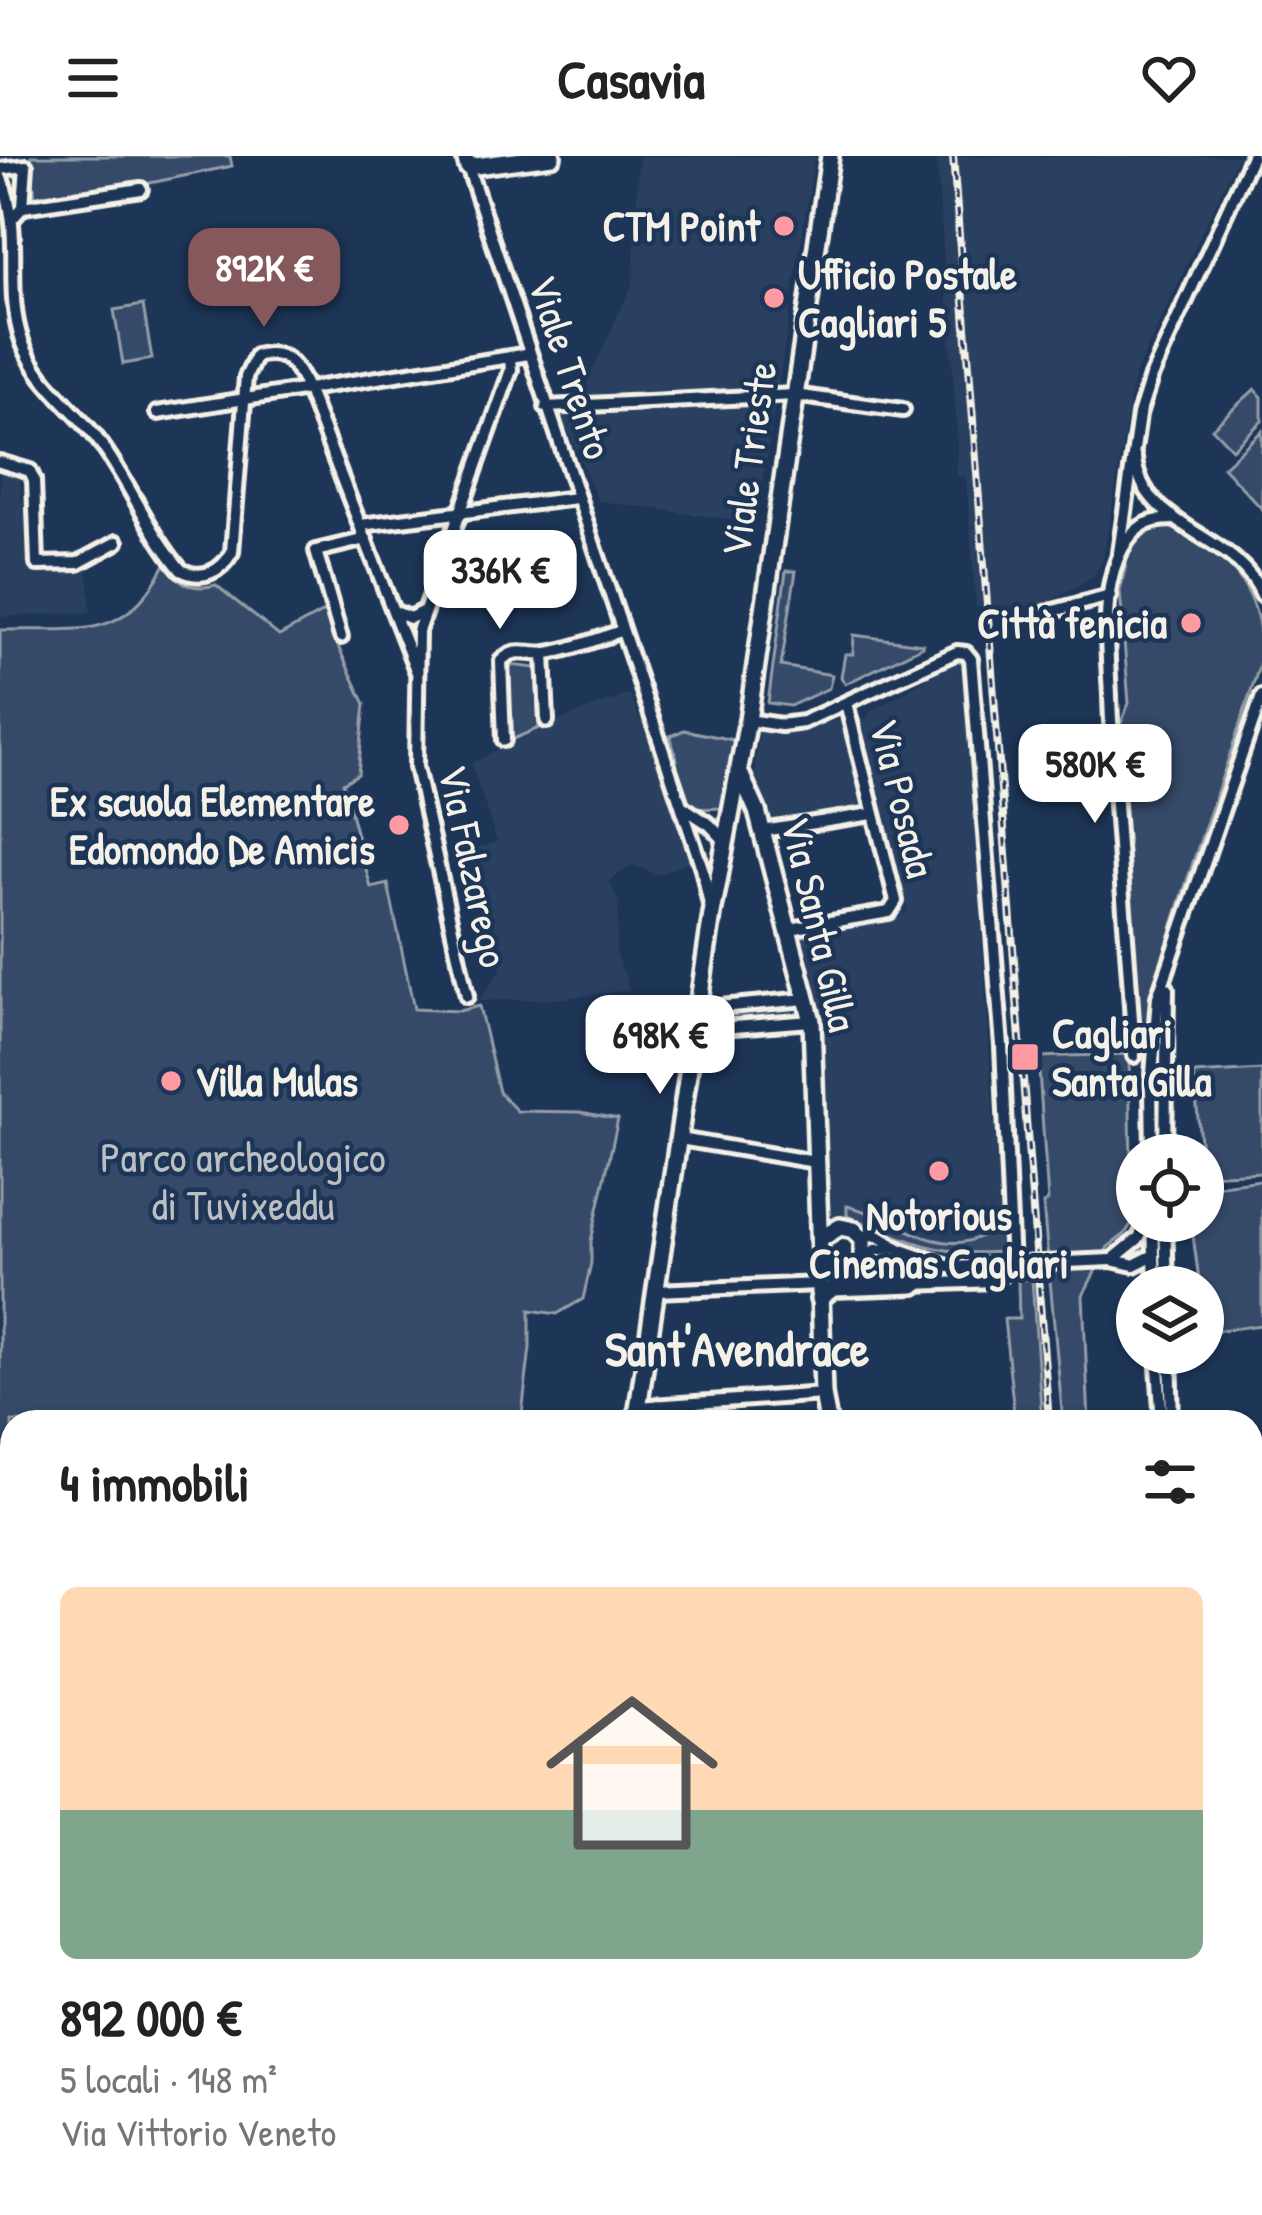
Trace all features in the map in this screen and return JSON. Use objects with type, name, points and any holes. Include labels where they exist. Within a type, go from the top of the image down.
[{"type":"main road","points":[[466,161],[552,156]]},
{"type":"main road","name":"Viale Trieste","points":[[638,1410],[712,914],[740,773],[830,156]]},
{"type":"main road","name":"Via Santa Gilla","points":[[740,773],[757,811],[812,1021],[826,1410]]},
{"type":"main road","points":[[730,819],[739,807],[757,811]]},
{"type":"main road","points":[[819,1292],[863,1261],[865,1247],[859,1234],[839,1227],[820,1246],[823,1263],[841,1273]]},
{"type":"main road","points":[[819,1292],[914,1285]]},
{"type":"street","points":[[1134,1057],[1111,731],[1110,596],[1138,415],[1162,347],[1252,156]]},
{"type":"street","name":"Viale Trento","points":[[466,161],[691,837],[712,914]]},
{"type":"street","points":[[19,212],[0,172],[26,166],[19,212],[16,320],[29,356],[46,386],[103,447],[174,562],[192,576],[214,572],[232,552],[243,399],[250,364],[256,356],[268,353],[290,358],[307,388]]},
{"type":"street","points":[[19,212],[141,189]]},
{"type":"street","points":[[157,413],[529,355]]},
{"type":"street","name":"Via Falzarego","points":[[466,996],[416,766],[418,632],[511,370],[510,358]]},
{"type":"street","name":"Via Falzarego","points":[[307,388],[419,678]]},
{"type":"street","points":[[546,407],[794,395],[903,410]]},
{"type":"street","points":[[1133,446],[1136,469],[1148,494],[1174,519],[1234,556],[1262,596]]},
{"type":"street","points":[[0,462],[30,471],[34,480],[37,564],[78,563],[117,542]]},
{"type":"street","points":[[1123,517],[1136,500],[1148,494]]},
{"type":"street","points":[[1142,524],[1148,494]]},
{"type":"street","points":[[361,525],[576,498]]},
{"type":"street","points":[[1118,557],[1142,524],[1174,519]]},
{"type":"street","points":[[341,637],[316,551],[366,538]]},
{"type":"street","points":[[1046,613],[1110,596]]},
{"type":"street","points":[[393,611],[410,618],[424,611]]},
{"type":"street","points":[[504,740],[501,661],[514,651],[544,654],[621,632]]},
{"type":"street","points":[[748,720],[793,725],[958,652],[971,659],[1001,1046],[1012,1266],[995,1281],[914,1285],[841,1273]]},
{"type":"street","points":[[544,654],[547,721]]},
{"type":"street","points":[[1152,1134],[1158,997],[1262,696]]},
{"type":"street","name":"Via Posada","points":[[790,928],[889,912],[896,901],[846,703]]},
{"type":"street","points":[[680,804],[724,842],[710,848],[691,837]]},
{"type":"street","points":[[763,832],[872,814]]},
{"type":"street","points":[[1165,1134],[1167,972]]},
{"type":"street","points":[[698,1009],[806,999]]},
{"type":"street","points":[[694,1030],[812,1021]]},
{"type":"street","points":[[680,1138],[815,1162]]},
{"type":"street","points":[[859,1234],[878,1236],[899,1249],[950,1267],[1112,1260],[1134,1265],[1154,1255]]},
{"type":"street","points":[[1112,1260],[1136,1242]]},
{"type":"street","points":[[1155,1242],[1154,1255],[1161,1266]]},
{"type":"street","points":[[863,1261],[875,1250],[899,1249]]},
{"type":"street","points":[[1129,1249],[1154,1255]]},
{"type":"street","points":[[656,1291],[819,1292]]},
{"type":"street","points":[[1157,1374],[1161,1410]]},
{"type":"street","points":[[1171,1374],[1172,1410]]},
{"type":"street","points":[[674,1410],[823,1394]]},
{"type":"shaded area","points":[[639,156],[815,156],[756,523],[598,501],[560,413],[583,391],[633,282]]},
{"type":"shaded area","points":[[936,156],[1238,156],[1134,377],[1103,560],[1093,577],[1041,606],[976,607],[966,477],[957,476]]},
{"type":"shaded area","points":[[0,469],[20,474],[21,500],[27,501],[30,571],[87,565],[91,612],[0,617]]},
{"type":"shaded area","points":[[956,662],[965,669],[1002,1252],[965,1255],[937,1252],[847,1216],[825,1218],[816,1011],[801,933],[908,912],[882,812],[774,833],[757,798],[755,766],[760,726],[865,719]]},
{"type":"shaded area","points":[[630,694],[694,859],[658,875],[633,865],[609,881],[619,902],[616,953],[630,990],[479,1001],[501,969],[476,848],[497,842],[471,763],[554,722]]},
{"type":"green space","points":[[31,156],[230,156],[232,166],[97,194],[35,200]]},
{"type":"green space","points":[[143,305],[152,359],[123,364],[114,310]]},
{"type":"green space","points":[[1255,389],[1262,397],[1262,421],[1232,449],[1212,428]]},
{"type":"green space","points":[[1262,431],[1262,509],[1223,467]]},
{"type":"green space","points":[[1158,525],[1201,544],[1239,578],[1254,606],[1262,656],[1180,903],[1141,1055],[1117,733],[1129,703],[1120,591],[1130,547],[1141,532]]},
{"type":"green space","name":"Parco archeologico di Tuvixeddu","points":[[165,564],[186,584],[216,585],[279,636],[327,610],[335,640],[365,704],[358,774],[343,783],[371,888],[388,884],[414,1009],[459,1011],[479,1006],[499,1092],[517,1111],[580,1112],[618,1119],[583,1299],[557,1314],[530,1310],[522,1410],[0,1410],[0,630],[97,626],[116,620],[150,590]]},
{"type":"green space","points":[[786,571],[796,571],[781,666],[832,675],[829,688],[790,706],[768,703]]},
{"type":"green space","points":[[854,635],[923,646],[845,684],[841,677],[845,654],[853,654]]},
{"type":"green space","points":[[511,665],[536,668],[539,728],[511,740],[507,674]]},
{"type":"green space","points":[[684,730],[738,741],[726,808],[687,809],[671,762],[677,760],[670,736]]},
{"type":"green space","points":[[1129,1054],[1130,1134],[1116,1134],[1116,1241],[1108,1247],[1083,1295],[1088,1410],[1062,1410],[1043,1204],[1048,1201],[1038,1057]]},
{"type":"green space","points":[[1262,1070],[1262,1172],[1224,1174],[1224,1134],[1199,1134],[1194,1074]]},
{"type":"green space","points":[[1262,1180],[1262,1325],[1224,1330],[1224,1266],[1197,1266],[1194,1242],[1224,1242],[1224,1185]]},
{"type":"green space","points":[[847,1206],[940,1241],[976,1238],[994,1227],[1002,1235],[1002,1252],[959,1252],[922,1244],[847,1216]]},
{"type":"green space","points":[[1032,1279],[1041,1410],[1014,1410],[1004,1319],[1019,1319],[1018,1280]]},
{"type":"railway","points":[[953,156],[1048,1410]]},
{"type":"place","name":"CTM Point","points":[[784,226]]},
{"type":"place","name":"Ufficio Postale Cagliari 5","points":[[774,298]]},
{"type":"place","name":"Città fenicia","points":[[1191,623]]},
{"type":"place","name":"Ex scuola Elementare Edomondo De Amicis","points":[[399,825]]},
{"type":"place","name":"Cagliari Santa Gilla","points":[[1025,1057]]},
{"type":"place","name":"Villa Mulas","points":[[171,1081]]},
{"type":"place","name":"Notorious Cinemas Cagliari","points":[[939,1171]]},
{"type":"district","name":"Sant'Avendrace","points":[[737,1349]]}]
